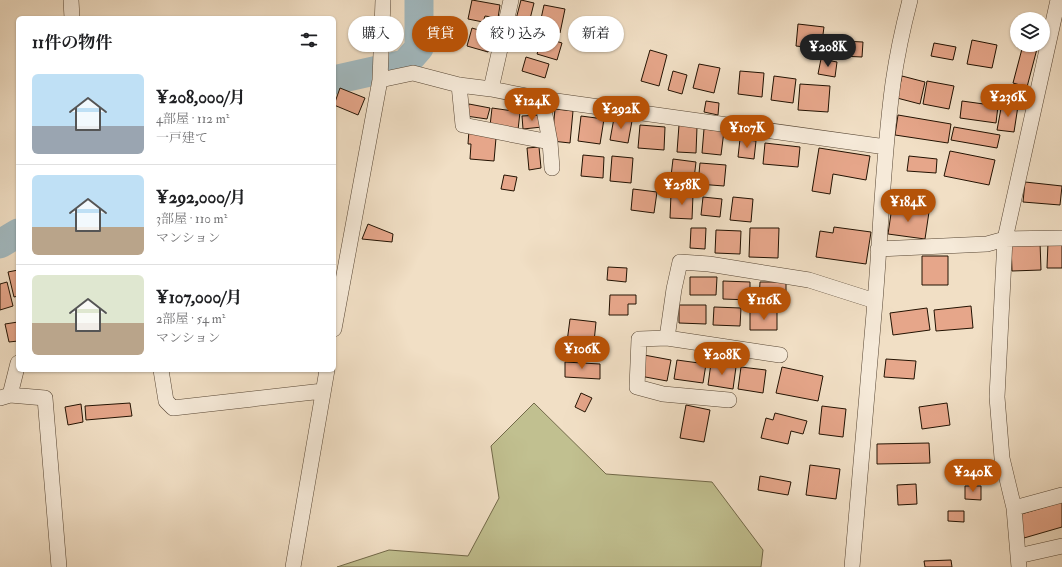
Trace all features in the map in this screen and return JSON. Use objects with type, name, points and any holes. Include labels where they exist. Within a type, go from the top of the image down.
[{"type":"street","points":[[71,0],[72,16]]},
{"type":"street","points":[[336,318],[380,80],[383,0]]},
{"type":"street","points":[[491,89],[511,0]]},
{"type":"street","points":[[852,567],[875,301],[886,147],[893,83],[910,0]]},
{"type":"street","points":[[1058,0],[1005,239],[997,397],[1002,458],[1014,508],[1018,562],[1062,546]]},
{"type":"street","points":[[380,80],[413,73],[459,85],[491,89],[542,99],[886,147]]},
{"type":"street","points":[[459,85],[463,125],[550,142]]},
{"type":"street","points":[[542,99],[550,142],[552,168]]},
{"type":"street","points":[[878,249],[987,244],[1005,239],[1062,238]]},
{"type":"street","points":[[667,338],[674,289],[680,262],[709,264],[809,280],[875,301]]},
{"type":"street","points":[[729,400],[663,394],[637,387],[639,339],[667,338],[780,355]]},
{"type":"street","points":[[16,368],[5,396],[45,398],[59,567]]},
{"type":"street","points":[[161,372],[166,402],[173,408],[323,391]]},
{"type":"street","points":[[293,567],[327,372]]},
{"type":"street","points":[[1014,508],[1062,495]]},
{"type":"shaded area","points":[[534,403],[606,474],[712,482],[763,550],[761,567],[337,567],[389,550],[468,556],[499,498],[491,446]]},
{"type":"building","points":[[472,0],[500,5],[498,16],[476,16],[476,21],[468,19]]},
{"type":"building","points":[[521,0],[534,3],[531,16],[517,16]]},
{"type":"building","points":[[544,5],[565,9],[560,33],[560,16],[542,16]]},
{"type":"building","points":[[798,24],[824,27],[821,49],[796,46]]},
{"type":"building","points":[[472,28],[476,29],[476,49],[468,46]]},
{"type":"building","points":[[972,40],[997,45],[992,68],[967,64]]},
{"type":"building","points":[[842,41],[863,42],[862,57],[841,56]]},
{"type":"building","points":[[934,43],[956,47],[953,60],[931,56]]},
{"type":"building","points":[[650,50],[667,55],[659,86],[641,81]]},
{"type":"building","points":[[538,52],[559,52],[557,60],[537,54]]},
{"type":"building","points":[[1021,52],[1036,52],[1027,87],[1013,83]]},
{"type":"building","points":[[526,57],[549,64],[545,78],[522,71]]},
{"type":"building","points":[[821,59],[837,62],[835,77],[818,74]]},
{"type":"building","points":[[699,64],[720,68],[714,93],[693,88]]},
{"type":"building","points":[[673,71],[687,75],[682,94],[668,90]]},
{"type":"building","points":[[740,71],[764,73],[762,97],[738,94]]},
{"type":"building","points":[[774,76],[796,79],[793,103],[771,100]]},
{"type":"building","points":[[902,76],[925,82],[920,104],[897,98]]},
{"type":"building","points":[[927,81],[954,86],[949,109],[923,104]]},
{"type":"building","points":[[800,84],[830,86],[828,112],[798,110]]},
{"type":"building","points":[[340,88],[365,98],[358,115],[336,106],[336,99]]},
{"type":"building","points":[[706,101],[719,103],[718,115],[704,112]]},
{"type":"building","points":[[962,101],[998,106],[996,123],[960,118]]},
{"type":"building","points":[[1002,103],[1018,106],[1014,132],[997,130]]},
{"type":"building","points":[[469,104],[490,108],[487,119],[466,116]]},
{"type":"building","points":[[492,108],[520,112],[518,130],[490,126]]},
{"type":"building","points":[[555,109],[573,111],[570,143],[552,141]]},
{"type":"building","points":[[541,115],[542,127],[523,129],[522,116]]},
{"type":"building","points":[[898,115],[951,124],[948,143],[895,135]]},
{"type":"building","points":[[581,116],[604,119],[600,144],[578,141]]},
{"type":"building","points":[[614,118],[632,121],[628,143],[610,140]]},
{"type":"building","points":[[640,125],[665,127],[664,150],[638,148]]},
{"type":"building","points":[[679,125],[697,127],[696,153],[677,152]]},
{"type":"building","points":[[954,127],[1000,135],[997,148],[951,140]]},
{"type":"building","points":[[704,129],[724,131],[721,155],[702,153]]},
{"type":"building","points":[[469,130],[496,138],[494,161],[470,159],[471,144],[468,144]]},
{"type":"building","points":[[740,139],[756,141],[754,159],[738,157]]},
{"type":"building","points":[[765,143],[800,147],[798,167],[763,164]]},
{"type":"building","points":[[539,147],[541,168],[529,170],[527,148]]},
{"type":"building","points":[[819,148],[870,156],[866,180],[833,174],[830,194],[812,191]]},
{"type":"building","points":[[950,151],[995,160],[989,185],[944,176]]},
{"type":"building","points":[[583,155],[604,157],[603,178],[581,176]]},
{"type":"building","points":[[612,156],[633,158],[631,183],[610,181]]},
{"type":"building","points":[[909,156],[937,159],[936,173],[907,171]]},
{"type":"building","points":[[673,159],[696,162],[693,187],[670,185]]},
{"type":"building","points":[[700,163],[726,165],[724,186],[698,184]]},
{"type":"building","points":[[504,175],[517,177],[514,191],[501,189]]},
{"type":"building","points":[[1025,182],[1062,186],[1060,205],[1023,202]]},
{"type":"building","points":[[633,189],[657,192],[654,213],[631,210]]},
{"type":"building","points":[[671,194],[693,195],[692,219],[670,218]]},
{"type":"building","points":[[703,197],[722,199],[720,217],[701,215]]},
{"type":"building","points":[[733,197],[753,199],[751,222],[730,220]]},
{"type":"building","points":[[892,207],[929,212],[925,239],[888,234]]},
{"type":"building","points":[[368,224],[393,234],[392,242],[362,239]]},
{"type":"building","points":[[834,227],[871,232],[866,264],[816,257],[820,231],[833,233]]},
{"type":"building","points":[[691,228],[706,228],[705,249],[690,248]]},
{"type":"building","points":[[750,228],[779,228],[778,258],[749,257]]},
{"type":"building","points":[[716,230],[741,231],[740,254],[715,253]]},
{"type":"building","points":[[1040,242],[1041,270],[1012,271],[1011,243]]},
{"type":"building","points":[[1048,242],[1062,243],[1062,268],[1047,268]]},
{"type":"building","points":[[922,256],[948,256],[948,285],[922,285]]},
{"type":"building","points":[[608,267],[627,268],[626,282],[607,280]]},
{"type":"building","points":[[16,270],[16,296],[14,297],[8,272]]},
{"type":"building","points":[[690,277],[717,277],[716,295],[690,295]]},
{"type":"building","points":[[723,281],[750,282],[750,300],[723,299]]},
{"type":"building","points":[[7,282],[13,306],[0,310],[0,284]]},
{"type":"building","points":[[760,282],[786,282],[786,301],[759,300]]},
{"type":"building","points":[[610,295],[636,295],[636,304],[628,304],[628,315],[609,315]]},
{"type":"building","points":[[679,305],[706,305],[706,324],[679,323]]},
{"type":"building","points":[[971,306],[973,328],[936,331],[934,310]]},
{"type":"building","points":[[714,307],[741,308],[740,326],[713,325]]},
{"type":"building","points":[[927,308],[930,330],[893,335],[890,313]]},
{"type":"building","points":[[750,312],[777,312],[777,330],[750,330]]},
{"type":"building","points":[[570,319],[596,322],[593,352],[584,352],[585,344],[567,342]]},
{"type":"building","points":[[16,322],[16,341],[9,342],[5,324]]},
{"type":"building","points":[[644,355],[671,360],[667,381],[640,376]]},
{"type":"building","points":[[886,359],[916,361],[914,379],[884,377]]},
{"type":"building","points":[[677,360],[706,364],[703,383],[674,379]]},
{"type":"building","points":[[565,362],[600,364],[600,379],[565,377]]},
{"type":"building","points":[[711,363],[736,367],[733,389],[708,385]]},
{"type":"building","points":[[741,367],[766,370],[763,393],[738,389]]},
{"type":"building","points":[[782,367],[823,376],[818,401],[776,393]]},
{"type":"building","points":[[581,393],[592,398],[585,412],[575,407]]},
{"type":"building","points":[[130,403],[132,416],[86,420],[85,406]]},
{"type":"building","points":[[947,403],[950,425],[922,429],[919,407]]},
{"type":"building","points":[[81,404],[83,422],[68,425],[65,407]]},
{"type":"building","points":[[686,405],[710,410],[704,442],[680,438]]},
{"type":"building","points":[[822,406],[846,409],[843,437],[819,434]]},
{"type":"building","points":[[775,413],[807,421],[803,434],[791,431],[788,444],[761,438],[766,418],[773,420]]},
{"type":"building","points":[[929,443],[930,463],[877,464],[877,444]]},
{"type":"building","points":[[810,465],[840,469],[836,499],[806,495]]},
{"type":"building","points":[[760,476],[791,482],[788,495],[758,490]]},
{"type":"building","points":[[916,484],[917,504],[898,505],[897,485]]},
{"type":"building","points":[[965,486],[981,486],[981,500],[965,499]]},
{"type":"building","points":[[1062,502],[1062,527],[1024,538],[1018,515]]},
{"type":"building","points":[[948,511],[964,511],[964,522],[948,521]]},
{"type":"building","points":[[951,560],[952,567],[925,567],[924,561]]},
{"type":"waterway","points":[[336,80],[405,64],[419,48],[419,0]]},
{"type":"waterway","points":[[0,244],[16,234]]}]
